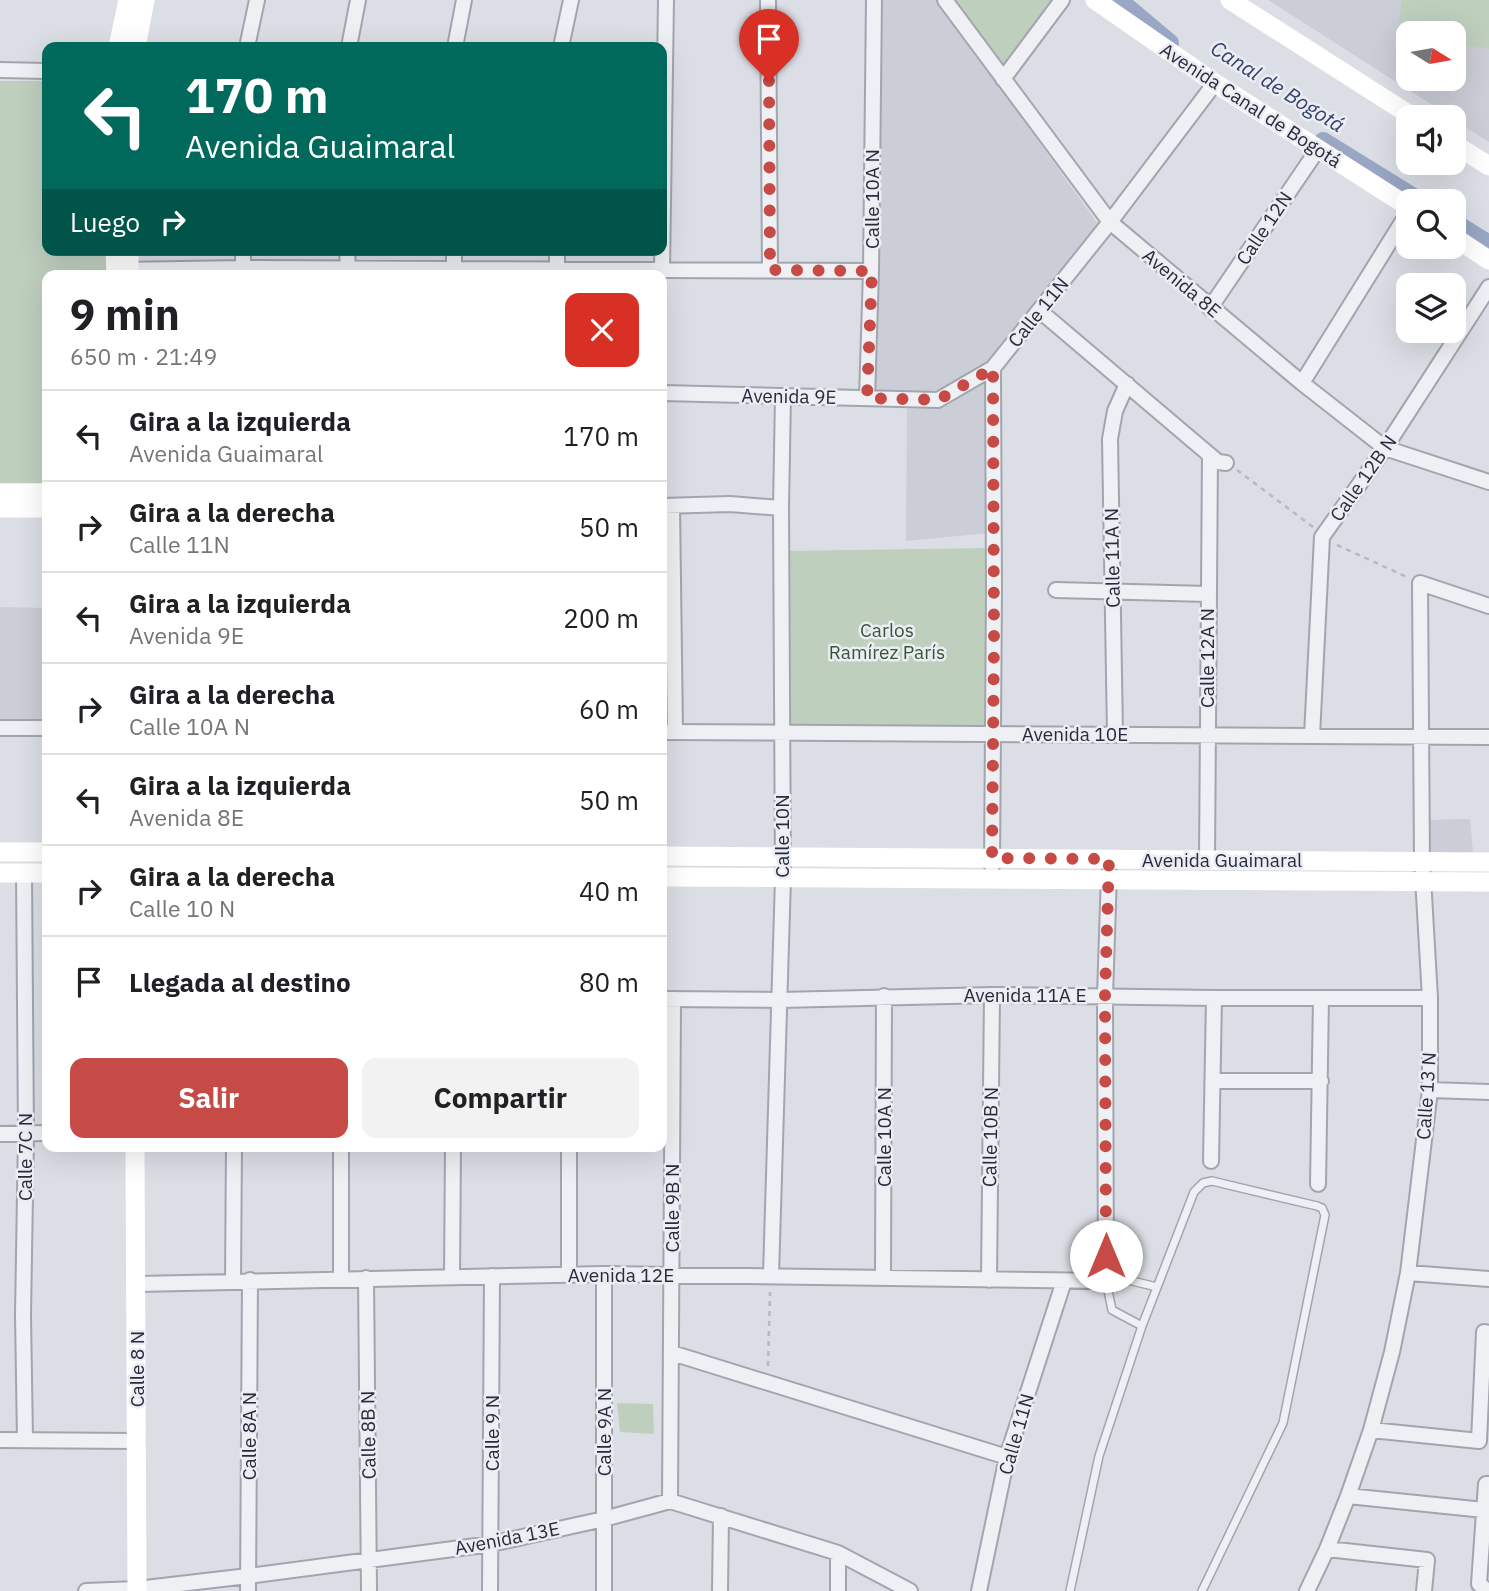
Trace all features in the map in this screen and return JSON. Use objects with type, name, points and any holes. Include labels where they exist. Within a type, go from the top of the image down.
[{"type":"street","points":[[119,42],[128,0]]},
{"type":"street","points":[[137,42],[145,0]]},
{"type":"street","points":[[248,42],[257,0]]},
{"type":"street","points":[[350,42],[358,0]]},
{"type":"street","points":[[456,42],[464,0]]},
{"type":"street","points":[[562,42],[571,0]]},
{"type":"street","points":[[665,42],[666,0]]},
{"type":"street","points":[[768,0],[770,270]]},
{"type":"street","name":"Calle 10A N","points":[[867,398],[872,271],[874,0]]},
{"type":"street","name":"Avenida 8E","points":[[945,0],[1110,222],[1210,308],[1385,448],[1489,482]]},
{"type":"street","points":[[1003,79],[1062,0]]},
{"type":"street","name":"Avenida Canal de Bogotá","points":[[1095,0],[1215,83],[1396,200]]},
{"type":"street","points":[[1230,0],[1396,106]]},
{"type":"street","points":[[0,70],[42,71]]},
{"type":"street","name":"Calle 11N","points":[[993,368],[1110,222],[1215,83]]},
{"type":"street","name":"Calle 12N","points":[[1210,308],[1318,149]]},
{"type":"street","points":[[1466,152],[1489,166]]},
{"type":"street","points":[[1302,383],[1396,230]]},
{"type":"street","points":[[1466,245],[1489,260]]},
{"type":"street","points":[[243,256],[243,268]]},
{"type":"street","points":[[347,256],[348,268]]},
{"type":"street","points":[[662,256],[662,270],[872,271]]},
{"type":"street","points":[[122,265],[401,270]]},
{"type":"street","name":"Calle 12B N","points":[[1312,736],[1322,537],[1385,448],[1489,287]]},
{"type":"street","points":[[1040,311],[1218,462],[1227,463]]},
{"type":"street","points":[[992,879],[993,368]]},
{"type":"street","name":"Avenida 9E","points":[[667,393],[938,400],[993,368]]},
{"type":"street","name":"Calle 11A N","points":[[1115,734],[1110,439],[1115,411],[1127,384]]},
{"type":"street","name":"Calle 10N","points":[[771,1275],[783,878],[780,508],[783,396]]},
{"type":"street","name":"Calle 12A N","points":[[1207,860],[1210,455]]},
{"type":"street","points":[[0,492],[42,493]]},
{"type":"street","points":[[668,732],[667,506],[730,504],[780,508]]},
{"type":"street","points":[[0,508],[42,508]]},
{"type":"street","points":[[1420,583],[1489,606]]},
{"type":"street","name":"Calle 13 N","points":[[1307,1591],[1348,1496],[1371,1430],[1392,1352],[1409,1273],[1430,1090],[1430,998],[1422,861],[1420,583]]},
{"type":"street","points":[[1056,590],[1208,594]]},
{"type":"street","points":[[0,728],[42,729]]},
{"type":"street","name":"Avenida 10E","points":[[668,732],[1489,737]]},
{"type":"street","points":[[0,852],[42,852]]},
{"type":"street","name":"Avenida Guaimaral","points":[[667,856],[1489,862]]},
{"type":"street","points":[[1106,1282],[1105,996],[1109,859]]},
{"type":"street","points":[[0,873],[42,873]]},
{"type":"street","name":"Calle 7C N","points":[[24,873],[25,1440]]},
{"type":"street","name":"Avenida Guaimaral","points":[[667,877],[1489,882]]},
{"type":"street","name":"Avenida 11A E","points":[[667,999],[780,1000],[992,995],[1430,998]]},
{"type":"street","name":"Calle 10B N","points":[[989,1280],[992,995]]},
{"type":"street","name":"Calle 10A N","points":[[883,1277],[884,996]]},
{"type":"street","points":[[1211,1161],[1214,998]]},
{"type":"street","points":[[1318,1184],[1321,998]]},
{"type":"street","name":"Calle 9B N","points":[[667,999],[672,1275],[670,1501]]},
{"type":"street","points":[[1213,1081],[1321,1081]]},
{"type":"street","points":[[1430,1090],[1489,1092]]},
{"type":"street","points":[[0,1134],[42,1133]]},
{"type":"street","name":"Calle 8 N","points":[[135,1152],[137,1590]]},
{"type":"street","points":[[233,1281],[234,1152]]},
{"type":"street","points":[[341,1152],[341,1279]]},
{"type":"street","points":[[452,1276],[453,1152]]},
{"type":"street","points":[[569,1152],[569,1274]]},
{"type":"street","points":[[1409,1273],[1489,1279]]},
{"type":"street","name":"Avenida 12E","points":[[137,1284],[569,1274],[1106,1282]]},
{"type":"street","name":"Calle 9A N","points":[[604,1274],[604,1591]]},
{"type":"street","name":"Calle 9 N","points":[[490,1591],[492,1276]]},
{"type":"street","name":"Calle 8B N","points":[[366,1278],[369,1591]]},
{"type":"street","name":"Calle 8A N","points":[[248,1584],[250,1280]]},
{"type":"street","name":"Calle 11N","points":[[979,1591],[1007,1457],[1064,1281]]},
{"type":"street","points":[[1371,1430],[1479,1441],[1484,1332],[1489,1333]]},
{"type":"street","points":[[672,1353],[1007,1457]]},
{"type":"street","points":[[0,1440],[137,1441]]},
{"type":"street","points":[[1488,1591],[1479,1584],[1486,1483],[1489,1484]]},
{"type":"street","points":[[1348,1496],[1484,1510]]},
{"type":"street","points":[[670,1501],[838,1553],[910,1591]]},
{"type":"street","name":"Avenida 13E","points":[[86,1591],[248,1584],[369,1560],[491,1544],[670,1501]]},
{"type":"street","points":[[720,1591],[721,1516]]},
{"type":"street","points":[[1327,1549],[1427,1560],[1424,1591]]},
{"type":"street","points":[[838,1553],[838,1591]]},
{"type":"lane","points":[[1070,1591],[1099,1456],[1142,1326],[1194,1192],[1203,1183],[1212,1181],[1322,1208],[1325,1215],[1283,1423],[1202,1591]]},
{"type":"lane","points":[[1142,1326],[1112,1310],[1106,1282],[1128,1280],[1157,1287]]},
{"type":"path","points":[[1227,463],[1301,517],[1320,532],[1322,537],[1420,583]]},
{"type":"path","points":[[767,1383],[771,1275]]},
{"type":"shaded area","points":[[878,0],[937,0],[1098,224],[986,364],[939,390],[873,396]]},
{"type":"shaded area","points":[[1268,0],[1489,0],[1489,142],[1466,128],[1466,105],[1432,105],[1410,91],[1466,91],[1466,21],[1396,21],[1396,82]]},
{"type":"shaded area","points":[[988,381],[989,533],[906,541],[907,409],[943,408]]},
{"type":"shaded area","points":[[0,607],[42,608],[42,722],[0,721]]},
{"type":"shaded area","points":[[1470,819],[1473,852],[1427,855],[1426,820]]},
{"type":"green space","points":[[953,0],[1057,0],[1005,69]]},
{"type":"green space","points":[[1402,0],[1489,0],[1489,49],[1466,46],[1466,21],[1399,21]]},
{"type":"green space","points":[[0,81],[42,81],[42,256],[108,256],[108,270],[42,270],[42,483],[0,483]]},
{"type":"green space","name":"Carlos Ramírez París","points":[[986,548],[988,732],[787,734],[785,551]]},
{"type":"green space","points":[[617,1403],[653,1404],[654,1434],[620,1432]]},
{"type":"waterway","name":"Canal de Bogotá","points":[[1119,0],[1170,43]]},
{"type":"waterway","name":"Canal de Bogotá","points":[[1323,141],[1401,189]]},
{"type":"waterway","name":"Canal de Bogotá","points":[[1466,230],[1489,244]]},
{"type":"route","points":[[769,81],[770,270],[872,271],[867,398],[938,400],[993,368],[992,858],[1109,859],[1105,996],[1106,1256]]}]
